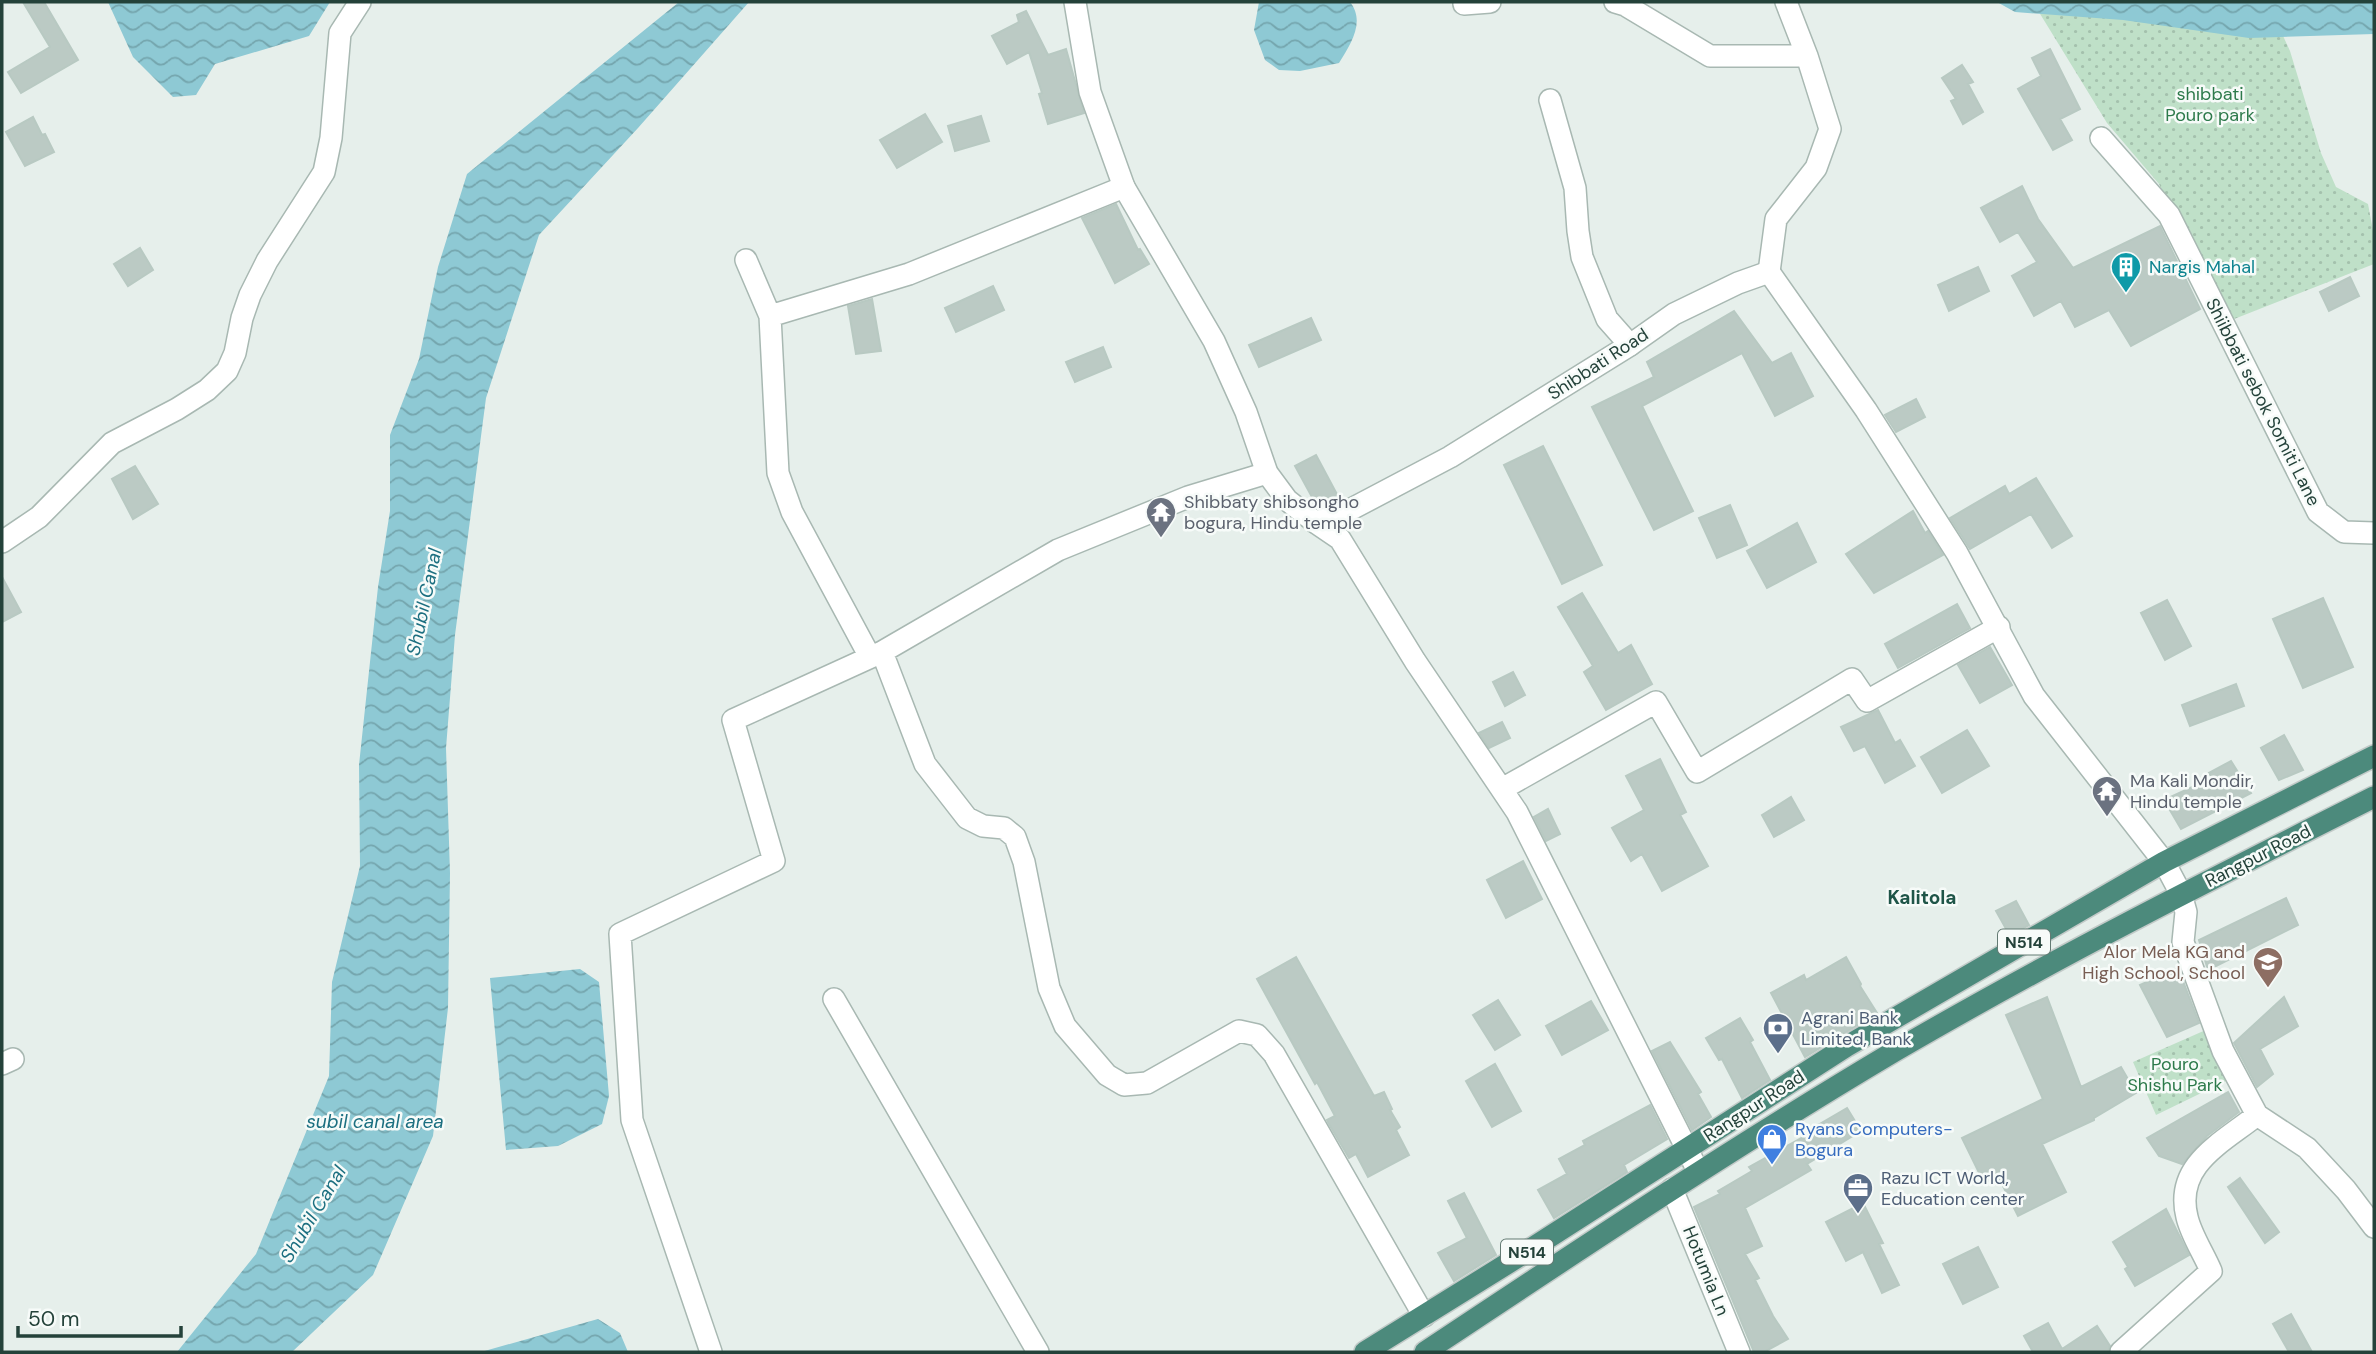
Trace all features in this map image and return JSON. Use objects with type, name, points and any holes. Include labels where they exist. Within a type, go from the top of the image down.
[{"type":"highway","name":"Rangpur Road","points":[[1365,1352],[1847,1046],[2164,862],[2374,756]]},
{"type":"highway","name":"Rangpur Road","points":[[1425,1352],[1698,1171],[1897,1051],[2181,894],[2374,797]]},
{"type":"street","points":[[2,542],[39,517],[111,443],[177,409],[206,390],[227,371],[236,353],[242,318],[250,295],[274,251],[324,172],[331,138],[340,33],[359,2]]},
{"type":"street","points":[[1074,2],[1090,92],[1124,187],[1214,341],[1246,412],[1267,472],[1287,500],[1340,540],[1415,661],[1517,812],[1698,1171]]},
{"type":"street","points":[[1464,4],[1490,2]]},
{"type":"street","points":[[1615,2],[1625,5],[1710,56],[1807,56]]},
{"type":"street","points":[[1786,2],[1807,56],[1830,130],[1816,167],[1776,219],[1769,272],[1866,410],[1957,553],[2034,696],[2164,862],[2181,894],[2186,912],[2183,942],[2204,992],[2223,1051],[2257,1115],[2307,1148],[2346,1190],[2374,1227]]},
{"type":"street","points":[[1550,100],[1575,188],[1582,257],[1607,319],[1630,345]]},
{"type":"street","name":"Shiibbati sebok Somiti Lane","points":[[2101,138],[2169,215],[2318,512],[2344,533],[2374,533]]},
{"type":"street","points":[[770,316],[909,274],[1124,187]]},
{"type":"street","points":[[746,260],[770,316],[778,473],[792,512],[876,654],[925,764],[967,818],[983,826],[1004,828],[1015,837],[1024,863],[1049,988],[1065,1026],[1107,1075],[1124,1085],[1147,1083],[1239,1031],[1257,1035],[1274,1054],[1423,1316]]},
{"type":"street","name":"Shibbati Road","points":[[1315,522],[1340,515],[1450,457],[1630,345],[1674,314],[1738,283],[1769,272]]},
{"type":"street","points":[[711,1352],[632,1120],[620,934],[774,861],[733,720],[876,654],[1058,550],[1188,497],[1267,472]]},
{"type":"street","points":[[1502,789],[1656,702],[1697,772],[1852,679],[1867,701],[1999,627]]},
{"type":"street","points":[[834,999],[1038,1352]]},
{"type":"street","points":[[2121,1352],[2211,1271],[2187,1218],[2184,1188],[2195,1164],[2257,1115]]},
{"type":"street","name":"Hotumia Ln","points":[[1672,1189],[1739,1352]]},
{"type":"green space","name":"shibbati Pouro park","points":[[2034,4],[2274,16],[2290,51],[2321,153],[2336,187],[2368,204],[2374,236],[2374,264],[2224,323],[2159,184],[2107,123]]},
{"type":"green space","name":"Pouro Shishu Park","points":[[2208,1029],[2228,1080],[2156,1115],[2133,1062]]},
{"type":"water","points":[[108,2],[330,2],[309,36],[215,64],[196,95],[173,97],[133,57]]},
{"type":"water","name":"subil canal area","points":[[679,2],[749,2],[539,235],[486,398],[455,635],[446,748],[450,873],[448,1008],[433,1136],[373,1275],[292,1352],[177,1352],[256,1254],[329,1076],[332,982],[360,866],[359,765],[378,587],[390,511],[390,435],[419,359],[438,267],[467,174]]},
{"type":"water","points":[[1259,2],[1350,2],[1357,17],[1355,33],[1339,63],[1300,71],[1279,70],[1265,60],[1254,30]]},
{"type":"water","points":[[1997,2],[2374,2],[2374,34],[2249,38],[2123,20],[2015,12]]},
{"type":"water","points":[[580,969],[599,982],[609,1096],[602,1124],[558,1146],[506,1150],[490,978]]},
{"type":"water","points":[[598,1319],[620,1333],[628,1352],[481,1352]]},
{"type":"building","points":[[23,2],[44,2],[78,60],[21,93],[8,72],[50,47]]},
{"type":"building","points":[[1026,11],[1048,55],[1066,49],[1084,113],[1048,124],[1039,94],[1042,93],[1029,52],[1007,64],[992,36],[1019,22],[1017,15]]},
{"type":"building","points":[[2050,49],[2080,109],[2060,119],[2072,140],[2053,150],[2018,89],[2041,76],[2032,58]]},
{"type":"building","points":[[1962,65],[1973,82],[1968,84],[1983,112],[1963,124],[1951,101],[1956,99],[1942,78]]},
{"type":"building","points":[[925,114],[942,142],[897,168],[880,140]]},
{"type":"building","points":[[981,116],[989,141],[955,151],[948,126]]},
{"type":"building","points":[[33,117],[54,152],[25,166],[6,132]]},
{"type":"building","name":"Nargis Mahal","points":[[2022,186],[2038,219],[2073,268],[2160,226],[2200,309],[2131,346],[2109,310],[2075,327],[2061,301],[2034,316],[2012,276],[2037,262],[2018,232],[2000,242],[1981,208]]},
{"type":"building","points":[[1116,204],[1138,250],[1140,249],[1149,264],[1115,283],[1082,218]]},
{"type":"building","points":[[140,248],[153,270],[128,286],[114,264]]},
{"type":"building","points":[[1978,267],[1989,291],[1949,311],[1938,285]]},
{"type":"building","points":[[2350,277],[2359,296],[2329,311],[2320,292]]},
{"type":"building","points":[[993,286],[1004,310],[956,332],[945,308]]},
{"type":"building","points":[[872,299],[881,351],[856,354],[848,306]]},
{"type":"building","points":[[1734,311],[1772,363],[1791,353],[1813,396],[1775,416],[1742,353],[1642,406],[1693,511],[1654,530],[1592,407],[1654,377],[1647,362]]},
{"type":"building","points":[[1311,318],[1321,340],[1259,367],[1249,345]]},
{"type":"building","points":[[1103,347],[1111,367],[1075,382],[1066,362]]},
{"type":"building","points":[[1916,399],[1925,417],[1896,432],[1885,415]]},
{"type":"building","points":[[1543,446],[1602,565],[1562,584],[1504,465]]},
{"type":"building","points":[[1316,455],[1340,500],[1318,508],[1295,466]]},
{"type":"building","points":[[135,466],[158,504],[133,519],[112,479]]},
{"type":"building","points":[[2036,478],[2072,536],[2052,548],[2031,514],[1970,549],[1950,518],[2005,486],[2009,494]]},
{"type":"building","points":[[1730,505],[1747,545],[1717,558],[1699,518]]},
{"type":"building","points":[[1913,511],[1925,533],[1928,531],[1943,555],[1874,593],[1846,554]]},
{"type":"building","points":[[1797,523],[1816,562],[1767,588],[1747,551]]},
{"type":"building","points":[[2,577],[21,612],[2,622]]},
{"type":"building","points":[[1582,593],[1618,653],[1631,645],[1652,684],[1606,710],[1584,672],[1593,666],[1558,607]]},
{"type":"building","points":[[2323,598],[2353,667],[2303,688],[2273,619]]},
{"type":"building","points":[[2167,600],[2191,646],[2165,660],[2141,613]]},
{"type":"building","points":[[1957,604],[1970,628],[1898,668],[1885,644]]},
{"type":"building","points":[[1990,647],[2012,685],[1980,703],[1958,665]]},
{"type":"building","points":[[1513,672],[1525,695],[1505,706],[1493,682]]},
{"type":"building","points":[[2236,684],[2244,706],[2190,726],[2182,705]]},
{"type":"building","points":[[1878,710],[1895,743],[1900,740],[1915,766],[1885,783],[1865,746],[1854,751],[1841,727]]},
{"type":"building","points":[[1502,722],[1510,738],[1489,748],[1479,733]]},
{"type":"building","points":[[1967,730],[1989,766],[1942,793],[1921,757]]},
{"type":"building","points":[[2284,735],[2303,770],[2279,780],[2261,748]]},
{"type":"building","points":[[1660,759],[1686,812],[1680,815],[1708,866],[1662,891],[1642,854],[1631,861],[1612,828],[1644,810],[1626,776]]},
{"type":"building","points":[[2231,761],[2251,793],[2181,829],[2164,800],[2212,778],[2209,773]]},
{"type":"building","points":[[1791,797],[1804,820],[1774,837],[1762,815]]},
{"type":"building","points":[[1548,809],[1560,834],[1546,841],[1534,817]]},
{"type":"building","points":[[1523,861],[1542,899],[1506,918],[1487,880]]},
{"type":"building","points":[[2286,898],[2298,925],[2208,970],[2199,940]]},
{"type":"building","points":[[2016,901],[2029,925],[2010,936],[1996,911]]},
{"type":"building","points":[[1296,957],[1374,1096],[1384,1092],[1400,1127],[1396,1130],[1409,1155],[1368,1177],[1356,1154],[1349,1158],[1329,1124],[1327,1120],[1335,1116],[1257,979]]},
{"type":"building","points":[[1846,957],[1877,1013],[1805,1057],[1771,993],[1804,975],[1806,980]]},
{"type":"building","points":[[2178,968],[2199,1023],[2167,1037],[2140,985]]},
{"type":"building","points":[[2047,997],[2081,1087],[2121,1067],[2136,1093],[2094,1120],[2042,1144],[2066,1192],[2018,1216],[1998,1176],[1984,1183],[1962,1138],[2043,1099],[2006,1015]]},
{"type":"building","points":[[2284,997],[2298,1026],[2260,1049],[2273,1074],[2257,1087],[2234,1043]]},
{"type":"building","points":[[1498,1000],[1520,1035],[1495,1050],[1473,1015]]},
{"type":"building","points":[[1591,1001],[1608,1030],[1562,1055],[1546,1026]]},
{"type":"building","points":[[1740,1018],[1753,1040],[1750,1042],[1770,1080],[1742,1098],[1722,1059],[1719,1060],[1706,1038]]},
{"type":"building","points":[[1670,1042],[1701,1092],[1698,1094],[1711,1117],[1692,1130],[1652,1051]]},
{"type":"building","points":[[1495,1064],[1521,1111],[1492,1127],[1466,1081]]},
{"type":"building","points":[[2228,1092],[2239,1112],[2207,1136],[2182,1164],[2159,1156],[2147,1138]]},
{"type":"building","points":[[1650,1105],[1667,1139],[1624,1165],[1627,1172],[1554,1218],[1538,1190],[1567,1174],[1559,1159],[1585,1145],[1583,1141]]},
{"type":"building","points":[[1847,1108],[1861,1131],[1807,1164],[1811,1170],[1745,1208],[1762,1246],[1745,1254],[1759,1278],[1755,1280],[1773,1316],[1788,1339],[1764,1352],[1754,1352],[1694,1207],[1720,1194],[1718,1191],[1752,1171],[1749,1167],[1814,1131],[1813,1128]]},
{"type":"building","points":[[2240,1178],[2279,1232],[2265,1243],[2228,1187]]},
{"type":"building","points":[[1464,1193],[1496,1255],[1454,1281],[1438,1253],[1467,1238],[1448,1201]]},
{"type":"building","points":[[1863,1203],[1883,1243],[1879,1244],[1899,1285],[1882,1293],[1863,1252],[1846,1261],[1826,1222]]},
{"type":"building","points":[[2166,1209],[2189,1255],[2135,1286],[2125,1269],[2128,1267],[2113,1242]]},
{"type":"building","points":[[1978,1247],[1998,1287],[1963,1304],[1943,1264]]},
{"type":"building","points":[[2291,1314],[2312,1352],[2289,1352],[2273,1324]]},
{"type":"building","points":[[2048,1323],[2062,1349],[2097,1326],[2110,1346],[2108,1352],[2033,1352],[2024,1336]]},
{"type":"place","name":"Nargis Mahal","points":[[2126,294]]},
{"type":"place","name":"Shibbaty shibsongho bogura, Hindu temple","points":[[1161,539]]},
{"type":"place","name":"Ma Kali Mondir, Hindu temple","points":[[2107,818]]},
{"type":"place","name":"Alor Mela KG and High School, School","points":[[2268,989]]},
{"type":"place","name":"Agrani Bank Limited, Bank","points":[[1778,1055]]},
{"type":"place","name":"Ryans Computers- Bogura","points":[[1772,1166]]},
{"type":"place","name":"Razu ICT World, Education center","points":[[1858,1215]]},
{"type":"district","name":"Kalitola","points":[[1922,897]]},
{"type":"water label","name":"Shubil Canal","points":[[424,602]]},
{"type":"water label","name":"Shubil Canal","points":[[313,1214]]}]
